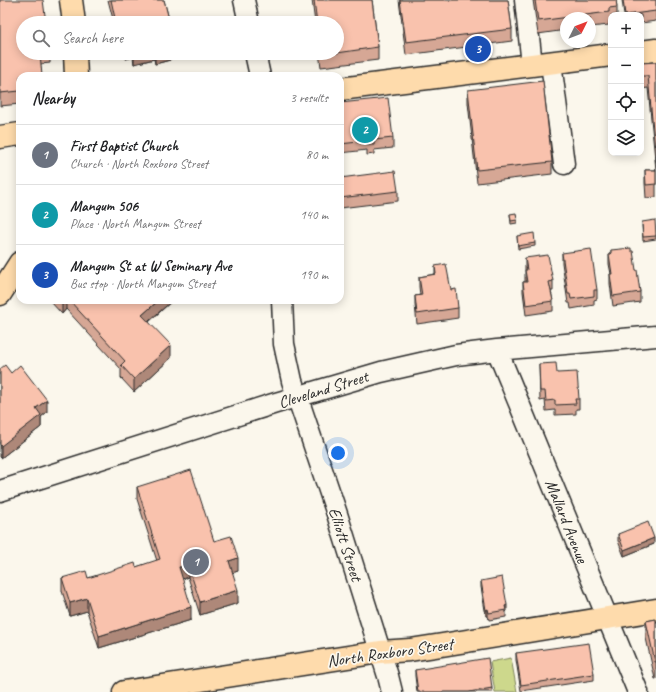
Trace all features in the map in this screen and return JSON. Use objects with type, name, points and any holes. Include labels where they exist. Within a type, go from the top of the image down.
[{"type":"main road","points":[[71,0],[73,16]]},
{"type":"main road","points":[[644,52],[656,50]]},
{"type":"main road","points":[[344,89],[608,55]]},
{"type":"main road","points":[[76,60],[76,72]]},
{"type":"main road","points":[[0,137],[16,135]]},
{"type":"main road","points":[[0,263],[16,257]]},
{"type":"main road","points":[[0,294],[16,269]]},
{"type":"main road","name":"North Roxboro Street","points":[[124,692],[380,652],[435,646],[656,610]]},
{"type":"street","points":[[244,0],[247,16]]},
{"type":"street","points":[[525,0],[564,164]]},
{"type":"street","points":[[257,60],[259,72]]},
{"type":"street","name":"Elliott Street","points":[[282,304],[284,344],[292,381],[337,514],[392,692]]},
{"type":"street","name":"Cleveland Street","points":[[0,491],[381,372],[456,355],[656,336]]},
{"type":"street","name":"Mallard Avenue","points":[[497,350],[638,692]]},
{"type":"green space","points":[[511,658],[517,692],[495,692],[490,662]]},
{"type":"building","points":[[0,0],[43,0],[45,16],[16,16],[16,60],[41,60],[42,72],[16,72],[16,91],[0,93]]},
{"type":"building","points":[[111,0],[164,0],[168,16],[114,16]]},
{"type":"building","points":[[314,0],[372,0],[378,47],[344,52],[344,16],[316,16]]},
{"type":"building","points":[[400,0],[508,0],[512,29],[406,42]]},
{"type":"building","points":[[535,0],[616,0],[617,7],[609,8],[609,12],[596,14],[596,12],[560,12],[560,18],[538,21]]},
{"type":"building","points":[[623,0],[656,0],[656,11],[625,12]]},
{"type":"building","points":[[656,62],[656,162],[648,76],[644,76],[644,63]]},
{"type":"building","points":[[543,81],[552,162],[477,170],[468,90]]},
{"type":"building","points":[[388,98],[393,138],[374,140],[374,145],[367,145],[367,141],[344,144],[344,103]]},
{"type":"building","points":[[645,170],[656,170],[656,184],[646,185]]},
{"type":"building","points":[[395,171],[398,191],[344,198],[344,177]]},
{"type":"building","points":[[516,213],[517,220],[511,221],[510,214]]},
{"type":"building","points":[[655,220],[656,236],[643,237],[642,222]]},
{"type":"building","points":[[534,233],[535,243],[518,246],[517,236]]},
{"type":"building","points":[[631,248],[637,270],[640,292],[613,296],[609,254],[611,254],[611,250]]},
{"type":"building","points":[[591,249],[597,290],[594,290],[594,296],[571,299],[570,294],[568,294],[562,253]]},
{"type":"building","points":[[548,255],[553,281],[549,282],[553,301],[526,305],[523,282],[527,282],[525,258]]},
{"type":"building","points":[[446,264],[451,290],[456,289],[458,308],[417,314],[415,296],[422,295],[419,277],[436,274],[435,266]]},
{"type":"building","points":[[73,304],[154,304],[142,315],[171,345],[134,379],[121,365],[125,361]]},
{"type":"building","points":[[556,363],[557,373],[577,372],[579,399],[575,399],[576,404],[555,405],[555,400],[546,401],[545,391],[540,391],[539,364]]},
{"type":"building","points":[[5,365],[11,373],[20,365],[47,400],[36,408],[41,415],[1,446],[0,369]]},
{"type":"building","points":[[191,470],[214,541],[231,536],[238,558],[229,561],[238,590],[200,602],[188,565],[179,567],[191,607],[99,636],[87,598],[70,603],[62,578],[86,571],[88,578],[135,563],[136,567],[160,559],[137,487]]},
{"type":"building","points":[[648,522],[654,538],[624,550],[618,534]]},
{"type":"building","points":[[502,577],[507,605],[505,606],[506,610],[489,613],[488,609],[486,610],[481,581]]},
{"type":"building","points":[[656,619],[656,662],[655,662],[646,621]]},
{"type":"building","points":[[589,643],[594,674],[521,685],[516,653]]},
{"type":"building","points":[[488,658],[492,688],[469,692],[418,692],[415,670]]},
{"type":"place","name":"Mangum St at W Seminary Ave","points":[[478,49]]},
{"type":"place","name":"Mangum 506","points":[[365,130]]},
{"type":"place","name":"First Baptist Church","points":[[196,562]]}]
